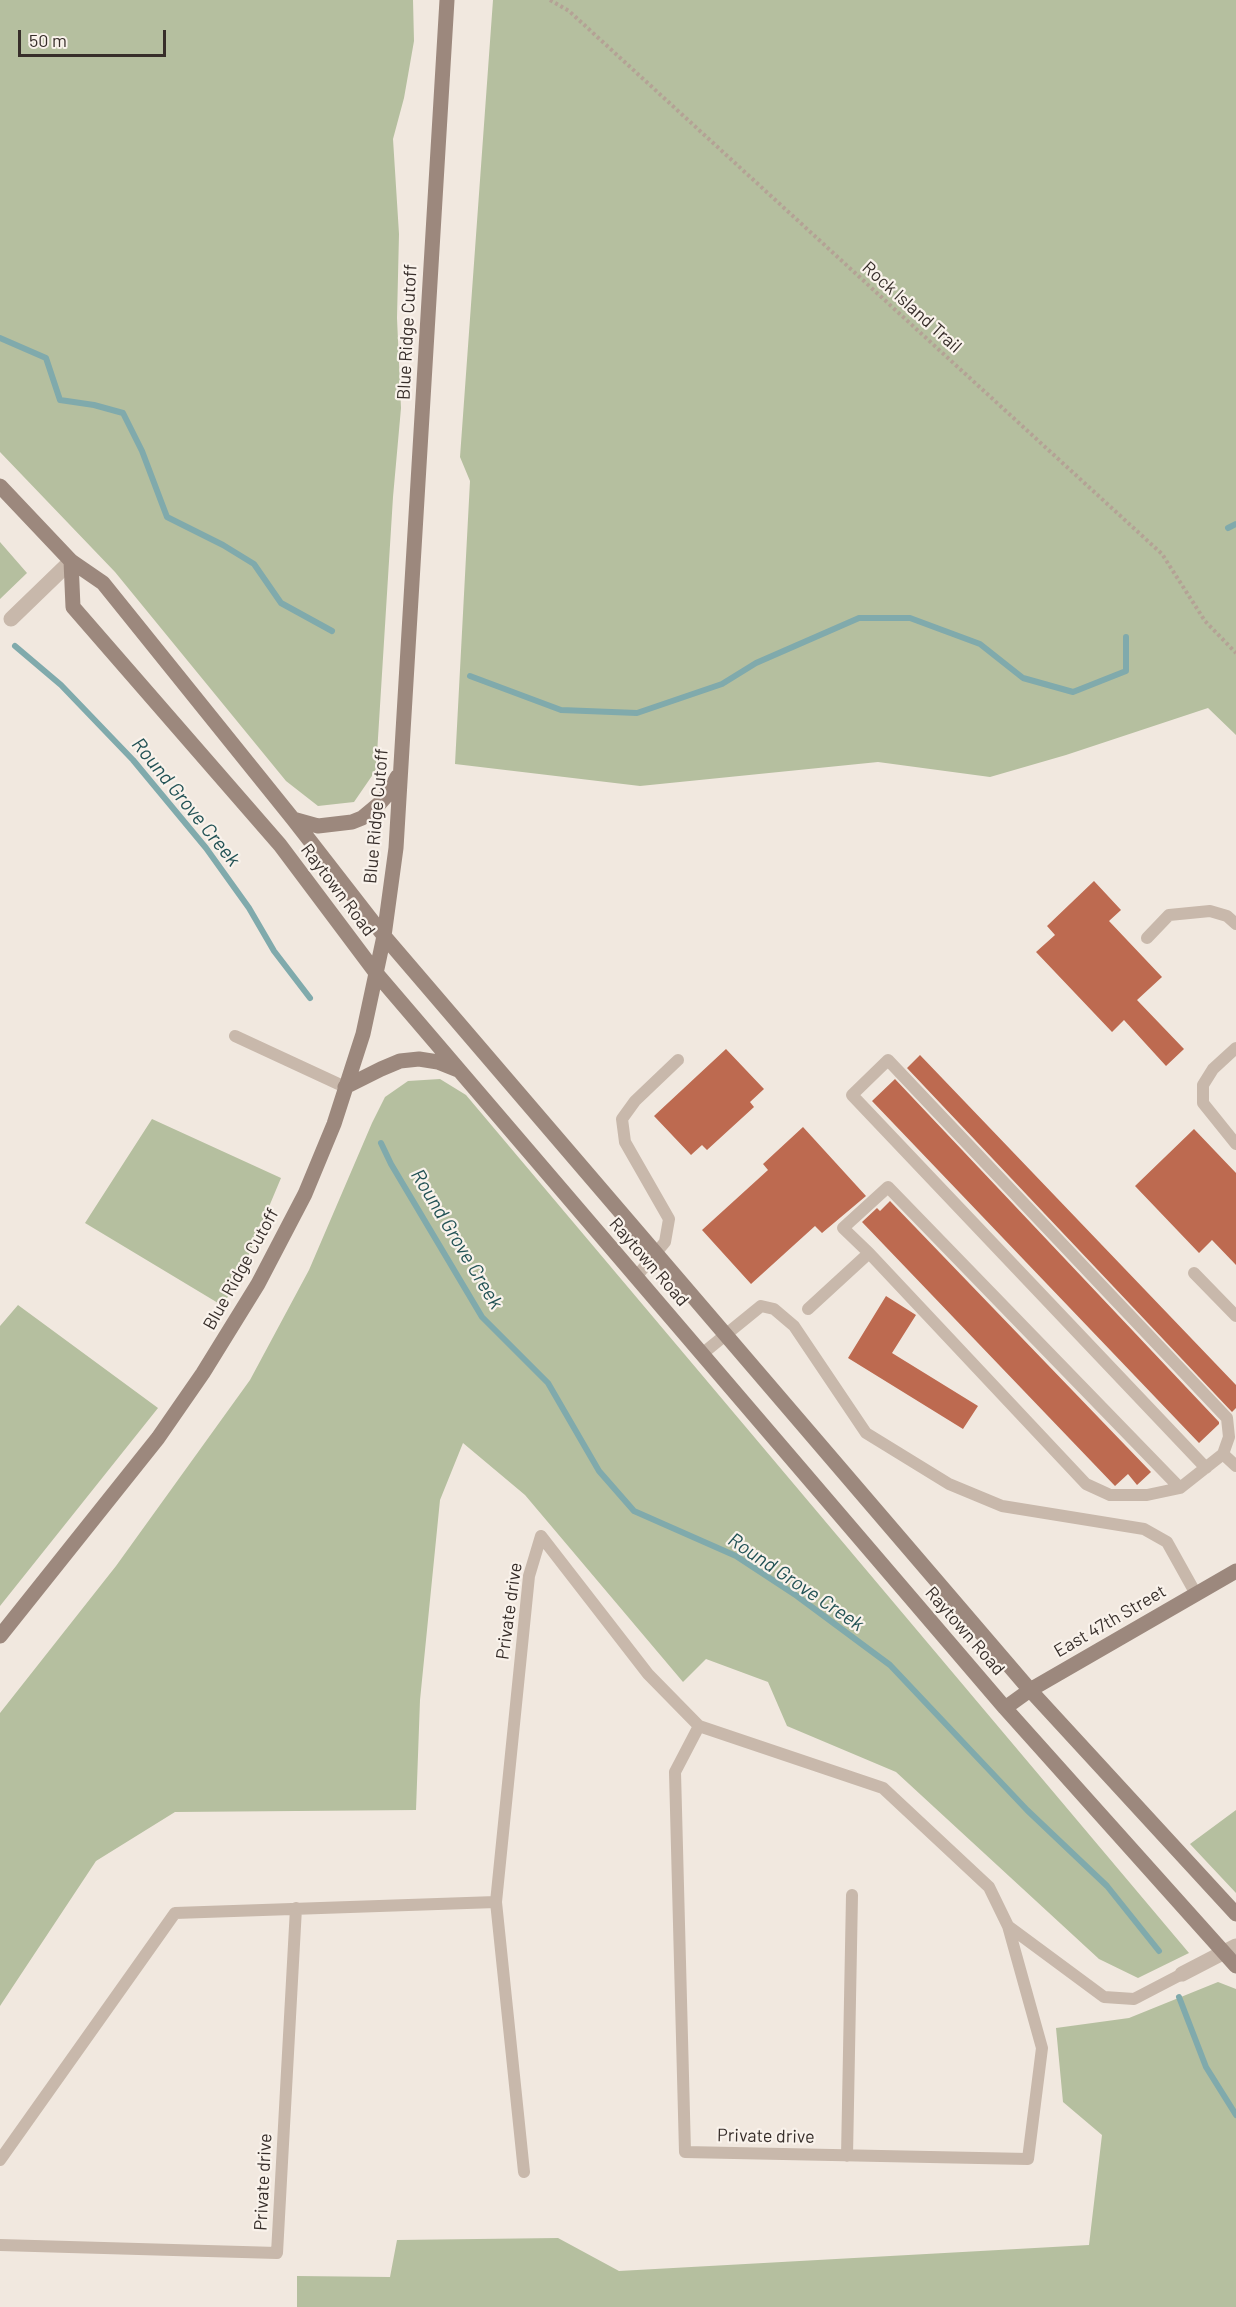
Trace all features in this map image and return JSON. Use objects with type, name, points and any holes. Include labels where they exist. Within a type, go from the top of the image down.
[{"type":"main road","name":"Blue Ridge Cutoff","points":[[0,1636],[158,1438],[203,1373],[258,1284],[305,1194],[334,1124],[363,1034],[384,936],[396,848],[447,0]]},
{"type":"main road","name":"Raytown Road","points":[[0,486],[71,561],[103,583],[384,936],[1030,1690],[1236,1914]]},
{"type":"main road","name":"Raytown Road","points":[[71,561],[73,606],[280,845],[376,973],[1005,1708],[1230,1949],[1236,1966]]},
{"type":"main road","points":[[293,819],[310,825],[329,826],[362,818],[388,794],[400,772]]},
{"type":"main road","points":[[345,1087],[381,1069],[410,1060],[438,1062],[460,1071]]},
{"type":"main road","name":"East 47th Street","points":[[1005,1708],[1030,1690],[1236,1571]]},
{"type":"street","points":[[11,619],[71,561]]},
{"type":"street","points":[[1182,1974],[1230,1949]]},
{"type":"lane","points":[[1147,938],[1169,915],[1210,911],[1227,916],[1236,924]]},
{"type":"lane","points":[[235,1035],[345,1087]]},
{"type":"lane","points":[[1236,1048],[1213,1069],[1203,1085],[1203,1103],[1236,1144]]},
{"type":"lane","points":[[636,1277],[665,1242],[669,1219],[626,1142],[622,1119],[635,1101],[678,1060]]},
{"type":"lane","points":[[1180,1488],[888,1186],[843,1228],[1086,1484],[1110,1495],[1147,1495],[1180,1488],[1206,1468],[1223,1454],[1229,1437],[1227,1418],[888,1060],[852,1095],[1206,1468]]},
{"type":"lane","points":[[808,1308],[869,1253]]},
{"type":"lane","points":[[1194,1274],[1236,1316]]},
{"type":"lane","points":[[702,1354],[760,1306],[774,1309],[794,1326],[866,1433],[949,1484],[1002,1506],[1144,1529],[1167,1542],[1196,1594]]},
{"type":"lane","points":[[1223,1454],[1236,1466]]},
{"type":"lane","name":"Private drive","points":[[524,2172],[495,1902],[528,1576],[541,1536],[648,1674],[699,1726],[883,1788],[989,1887],[1008,1926],[1042,2048],[1028,2159],[685,2152],[675,1772],[699,1726]]},
{"type":"lane","points":[[847,2156],[852,1895]]},
{"type":"lane","points":[[0,2160],[175,1913],[495,1902]]},
{"type":"lane","name":"Private drive","points":[[0,2245],[277,2253],[296,1908]]},
{"type":"lane","name":"Private drive","points":[[1008,1926],[1104,1997],[1134,1999],[1182,1974]]},
{"type":"path","name":"Rock Island Trail","points":[[550,0],[578,19],[1162,554],[1205,621],[1236,653]]},
{"type":"green space","points":[[0,0],[413,0],[414,41],[404,98],[393,139],[399,234],[397,318],[401,408],[393,497],[376,770],[354,802],[318,806],[286,781],[115,572],[0,452]]},
{"type":"green space","points":[[493,0],[1236,0],[1236,735],[1208,708],[1066,755],[990,777],[878,762],[640,786],[455,764],[470,481],[460,457]]},
{"type":"green space","points":[[0,542],[27,573],[0,599]]},
{"type":"green space","points":[[440,1079],[466,1095],[1189,1953],[1138,1978],[1099,1959],[896,1772],[787,1726],[768,1682],[706,1659],[683,1682],[525,1495],[463,1443],[440,1500],[420,1700],[416,1810],[175,1812],[96,1861],[0,2006],[0,1713],[116,1566],[250,1380],[309,1270],[385,1097],[408,1081]]},
{"type":"green space","points":[[152,1119],[281,1178],[247,1259],[223,1306],[85,1223]]},
{"type":"green space","points":[[18,1305],[158,1408],[0,1606],[0,1326]]},
{"type":"green space","points":[[1236,1810],[1236,1893],[1190,1844]]},
{"type":"green space","points":[[1218,1982],[1236,1989],[1236,2307],[297,2307],[297,2276],[390,2277],[397,2240],[558,2238],[619,2271],[1089,2245],[1102,2135],[1063,2102],[1056,2028],[1129,2018]]},
{"type":"building","points":[[1094,881],[1121,910],[1109,921],[1162,977],[1137,1000],[1184,1049],[1166,1066],[1124,1020],[1112,1032],[1036,952],[1055,935],[1047,926]]},
{"type":"building","points":[[726,1049],[764,1089],[750,1102],[754,1107],[707,1150],[702,1145],[691,1155],[654,1116]]},
{"type":"building","points":[[920,1055],[1236,1385],[1236,1408],[1232,1412],[907,1068]]},
{"type":"building","points":[[895,1079],[1219,1422],[1199,1443],[872,1101]]},
{"type":"building","points":[[803,1127],[866,1196],[822,1233],[815,1226],[751,1284],[702,1230],[768,1170],[763,1164]]},
{"type":"building","points":[[1194,1129],[1236,1173],[1236,1265],[1212,1240],[1199,1253],[1135,1186]]},
{"type":"building","points":[[890,1201],[1151,1472],[1137,1485],[1128,1474],[1115,1486],[862,1222],[877,1208],[880,1211]]},
{"type":"building","points":[[886,1296],[916,1315],[892,1353],[978,1406],[963,1429],[848,1358]]},
{"type":"waterway","points":[[0,338],[46,358],[60,400],[94,405],[123,413],[142,451],[167,517],[223,545],[254,564],[281,603],[332,631]]},
{"type":"waterway","points":[[1228,528],[1236,524]]},
{"type":"waterway","points":[[470,676],[561,710],[637,713],[722,684],[756,663],[859,618],[910,618],[980,644],[1023,678],[1073,692],[1126,671],[1126,637]]},
{"type":"waterway","name":"Round Grove Creek","points":[[15,646],[61,685],[133,760],[206,848],[249,908],[274,951],[310,998]]},
{"type":"waterway","name":"Round Grove Creek","points":[[381,1143],[391,1164],[482,1317],[548,1383],[599,1471],[634,1511],[736,1556],[797,1596],[890,1665],[1027,1810],[1107,1886],[1159,1951]]},
{"type":"waterway","name":"Round Grove Creek","points":[[1179,1997],[1206,2067],[1236,2115]]}]
